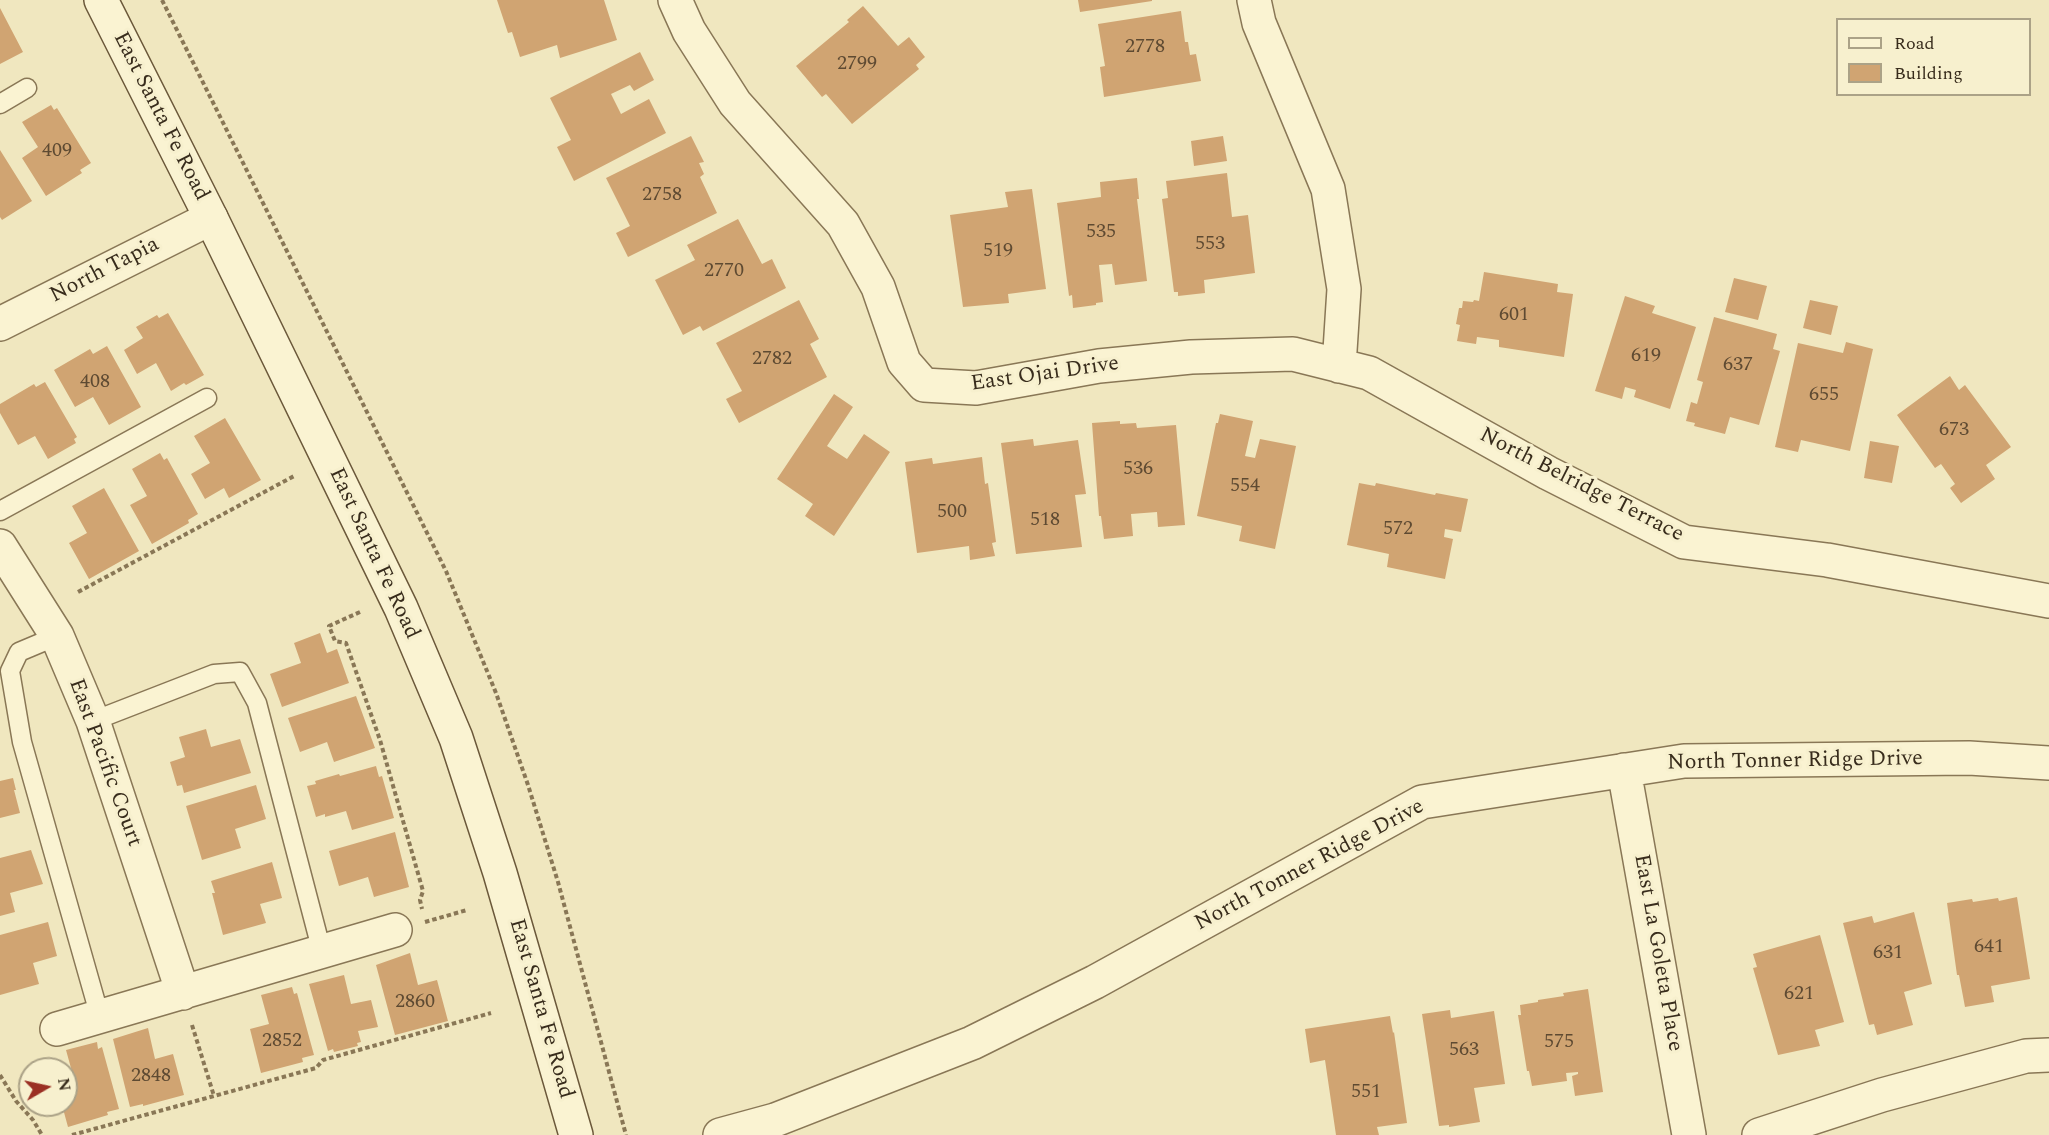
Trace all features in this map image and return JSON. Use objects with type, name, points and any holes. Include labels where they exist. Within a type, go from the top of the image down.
[{"type":"street","name":"East Santa Fe Road","points":[[101,0],[211,218],[401,608],[456,738],[500,873],[576,1135]]},
{"type":"street","name":"East Ojai Drive","points":[[675,0],[689,31],[735,103],[843,224],[878,287],[904,362],[924,385],[976,388],[1099,366],[1191,357],[1293,354],[1340,366]]},
{"type":"street","points":[[1254,0],[1260,23],[1328,189],[1344,289],[1340,366]]},
{"type":"street","name":"North Tapia","points":[[0,324],[211,218]]},
{"type":"street","name":"North Belridge Terrace","points":[[1340,366],[1369,373],[1548,473],[1684,542],[1827,560],[2049,601]]},
{"type":"street","name":"East Pacific Court","points":[[0,546],[57,636],[93,721],[183,993]]},
{"type":"street","name":"North Tonner Ridge Drive","points":[[720,1135],[775,1120],[972,1043],[1095,982],[1422,802],[1684,761],[1969,758],[2049,762]]},
{"type":"street","name":"East La Goleta Place","points":[[1624,770],[1689,1135]]},
{"type":"street","points":[[57,1029],[411,926]]},
{"type":"street","points":[[1759,1135],[1882,1095],[2026,1056],[2049,1055]]},
{"type":"lane","points":[[0,105],[27,88]]},
{"type":"lane","points":[[0,511],[207,398]]},
{"type":"lane","points":[[57,636],[19,652],[10,671],[22,742],[100,1017]]},
{"type":"lane","points":[[93,721],[214,674],[240,672],[257,703],[322,952]]},
{"type":"path","points":[[162,0],[446,571],[496,693],[558,882],[626,1135]]},
{"type":"path","points":[[78,592],[296,475]]},
{"type":"path","points":[[360,612],[329,627],[335,641],[346,643],[380,740],[423,891],[411,926]]},
{"type":"path","points":[[433,919],[467,910]]},
{"type":"path","points":[[183,993],[214,1096]]},
{"type":"path","points":[[72,1135],[316,1068],[323,1060],[491,1013]]},
{"type":"path","points":[[0,1075],[16,1101],[33,1120],[42,1135]]},
{"type":"building","points":[[497,0],[604,0],[617,40],[560,58],[557,45],[520,57],[512,32],[508,33]]},
{"type":"building","points":[[1078,0],[1152,0],[1152,1],[1080,12]]},
{"type":"building","points":[[863,6],[898,46],[909,37],[925,57],[916,65],[919,69],[852,124],[826,94],[822,97],[796,66],[849,22],[847,20]]},
{"type":"building","points":[[0,8],[23,52],[0,64]]},
{"type":"building","points":[[1181,11],[1185,42],[1188,42],[1190,55],[1196,54],[1201,81],[1104,97],[1100,67],[1105,66],[1098,24]]},
{"type":"building","points":[[640,52],[654,80],[634,91],[630,85],[611,94],[621,114],[649,99],[666,133],[574,181],[557,147],[571,140],[550,98]]},
{"type":"building","points":[[51,105],[54,110],[57,108],[91,163],[80,170],[82,173],[46,196],[22,158],[38,147],[22,122]]},
{"type":"building","points":[[691,136],[704,162],[699,163],[704,174],[700,177],[717,213],[628,257],[616,233],[630,226],[606,178]]},
{"type":"building","points":[[1223,136],[1227,161],[1194,166],[1191,141]]},
{"type":"building","points":[[0,150],[32,201],[2,220],[0,217]]},
{"type":"building","points":[[1227,173],[1232,217],[1248,215],[1255,273],[1204,280],[1205,293],[1178,296],[1178,292],[1174,292],[1162,199],[1168,198],[1166,181]]},
{"type":"building","points":[[1137,178],[1139,199],[1137,199],[1147,281],[1115,285],[1112,264],[1099,265],[1103,302],[1073,308],[1072,295],[1069,296],[1057,203],[1101,197],[1100,182]]},
{"type":"building","points":[[1032,189],[1046,289],[1008,294],[1009,303],[963,307],[950,215],[1008,207],[1005,192]]},
{"type":"building","points":[[738,219],[762,264],[772,259],[786,288],[703,331],[700,326],[683,335],[655,280],[695,260],[687,245]]},
{"type":"building","points":[[1484,272],[1558,284],[1557,292],[1573,294],[1564,357],[1499,347],[1499,340],[1477,337],[1476,344],[1457,341],[1460,325],[1456,324],[1459,308],[1462,308],[1463,301],[1479,301]]},
{"type":"building","points":[[1734,278],[1767,286],[1758,320],[1725,312]]},
{"type":"building","points":[[1625,296],[1655,306],[1652,313],[1696,327],[1670,409],[1634,397],[1636,390],[1625,387],[1622,399],[1595,391]]},
{"type":"building","points":[[799,300],[819,339],[810,344],[827,377],[739,423],[726,399],[742,391],[716,343]]},
{"type":"building","points":[[1810,300],[1838,306],[1831,335],[1803,328]]},
{"type":"building","points":[[168,313],[204,375],[171,391],[156,363],[137,374],[124,350],[143,338],[136,327],[157,315],[159,318]]},
{"type":"building","points":[[1714,317],[1777,334],[1773,349],[1780,351],[1759,425],[1730,417],[1725,434],[1694,426],[1695,423],[1686,421],[1691,402],[1697,404],[1703,382],[1697,380]]},
{"type":"building","points":[[1846,342],[1873,349],[1850,451],[1801,440],[1798,452],[1775,447],[1798,343],[1843,353]]},
{"type":"building","points":[[107,346],[141,407],[109,425],[93,397],[75,407],[54,370],[90,349],[93,354]]},
{"type":"building","points":[[1950,376],[1959,390],[1965,385],[2011,447],[1986,465],[1995,479],[1961,503],[1950,488],[1955,484],[1941,464],[1935,468],[1897,415]]},
{"type":"building","points":[[45,382],[77,437],[74,439],[76,443],[48,459],[35,436],[18,445],[0,413],[0,404],[34,384],[36,387]]},
{"type":"building","points":[[834,394],[853,407],[827,446],[847,459],[864,434],[890,452],[834,536],[805,516],[813,504],[777,479]]},
{"type":"building","points":[[1220,414],[1253,421],[1245,456],[1255,458],[1260,439],[1296,446],[1275,549],[1239,541],[1242,526],[1197,516],[1216,423],[1218,423]]},
{"type":"building","points":[[225,418],[261,480],[229,498],[224,488],[205,499],[191,474],[210,463],[194,436]]},
{"type":"building","points":[[1120,421],[1120,424],[1136,423],[1137,428],[1176,425],[1185,525],[1158,527],[1157,512],[1131,514],[1133,536],[1104,539],[1101,516],[1099,516],[1092,423]]},
{"type":"building","points":[[1033,439],[1034,446],[1078,440],[1086,494],[1075,495],[1082,547],[1016,554],[1001,443]]},
{"type":"building","points":[[1870,441],[1899,446],[1892,483],[1864,478]]},
{"type":"building","points":[[160,453],[164,460],[167,458],[198,514],[188,520],[189,523],[152,544],[130,505],[147,496],[132,469]]},
{"type":"building","points":[[982,457],[996,542],[992,543],[995,556],[970,560],[969,546],[917,553],[905,462],[932,458],[933,464]]},
{"type":"building","points":[[1359,483],[1375,486],[1376,483],[1468,499],[1461,532],[1445,529],[1444,537],[1453,539],[1445,579],[1387,567],[1389,554],[1347,545]]},
{"type":"building","points":[[104,488],[139,551],[89,579],[69,543],[87,533],[72,506]]},
{"type":"building","points":[[320,633],[327,653],[337,649],[349,683],[282,707],[270,674],[301,663],[294,643]]},
{"type":"building","points":[[356,696],[375,748],[334,762],[327,742],[300,752],[288,718]]},
{"type":"building","points":[[206,729],[211,747],[240,739],[251,773],[184,793],[182,785],[177,786],[170,762],[185,757],[179,737]]},
{"type":"building","points":[[376,766],[379,777],[382,776],[394,818],[352,830],[346,811],[316,817],[307,786],[316,784],[315,781],[339,774],[340,776]]},
{"type":"building","points":[[13,778],[20,813],[0,818],[0,781]]},
{"type":"building","points":[[256,785],[266,819],[235,829],[241,848],[202,860],[186,806]]},
{"type":"building","points":[[395,832],[409,887],[374,897],[368,877],[339,886],[329,851]]},
{"type":"building","points":[[31,850],[43,884],[10,893],[15,912],[0,916],[0,858]]},
{"type":"building","points":[[272,862],[282,898],[260,904],[266,923],[223,935],[211,881]]},
{"type":"building","points":[[2017,897],[2030,979],[1991,986],[1994,1002],[1965,1007],[1959,975],[1957,975],[1947,903],[1998,898],[1999,901]]},
{"type":"building","points":[[1914,912],[1932,984],[1904,992],[1913,1025],[1877,1035],[1874,1024],[1869,1025],[1843,923],[1872,916],[1874,923]]},
{"type":"building","points":[[48,922],[57,956],[33,963],[39,984],[0,995],[0,935]]},
{"type":"building","points":[[1820,935],[1844,1022],[1815,1030],[1820,1046],[1778,1055],[1753,968],[1757,967],[1753,954]]},
{"type":"building","points":[[410,953],[418,985],[437,980],[448,1021],[395,1035],[376,965]]},
{"type":"building","points":[[344,975],[351,1004],[371,1000],[378,1027],[358,1031],[361,1042],[357,1043],[358,1046],[334,1052],[333,1049],[328,1051],[309,984]]},
{"type":"building","points":[[292,987],[294,994],[297,993],[314,1055],[302,1058],[303,1062],[261,1073],[250,1029],[269,1024],[261,995]]},
{"type":"building","points":[[1588,989],[1603,1092],[1575,1096],[1572,1076],[1578,1072],[1566,1073],[1567,1081],[1532,1086],[1529,1071],[1527,1071],[1518,1015],[1521,1015],[1520,1005],[1564,996],[1563,993]]},
{"type":"building","points":[[1450,1010],[1451,1018],[1494,1011],[1505,1084],[1474,1088],[1480,1122],[1449,1127],[1449,1125],[1439,1126],[1422,1014]]},
{"type":"building","points":[[1390,1016],[1407,1123],[1377,1127],[1379,1135],[1336,1135],[1325,1060],[1310,1063],[1305,1029]]},
{"type":"building","points":[[148,1028],[155,1059],[173,1054],[184,1095],[143,1106],[143,1104],[130,1107],[113,1039]]},
{"type":"building","points":[[97,1042],[98,1049],[102,1047],[119,1109],[107,1112],[108,1115],[68,1127],[65,1117],[78,1117],[78,1057],[68,1057],[66,1050]]}]
